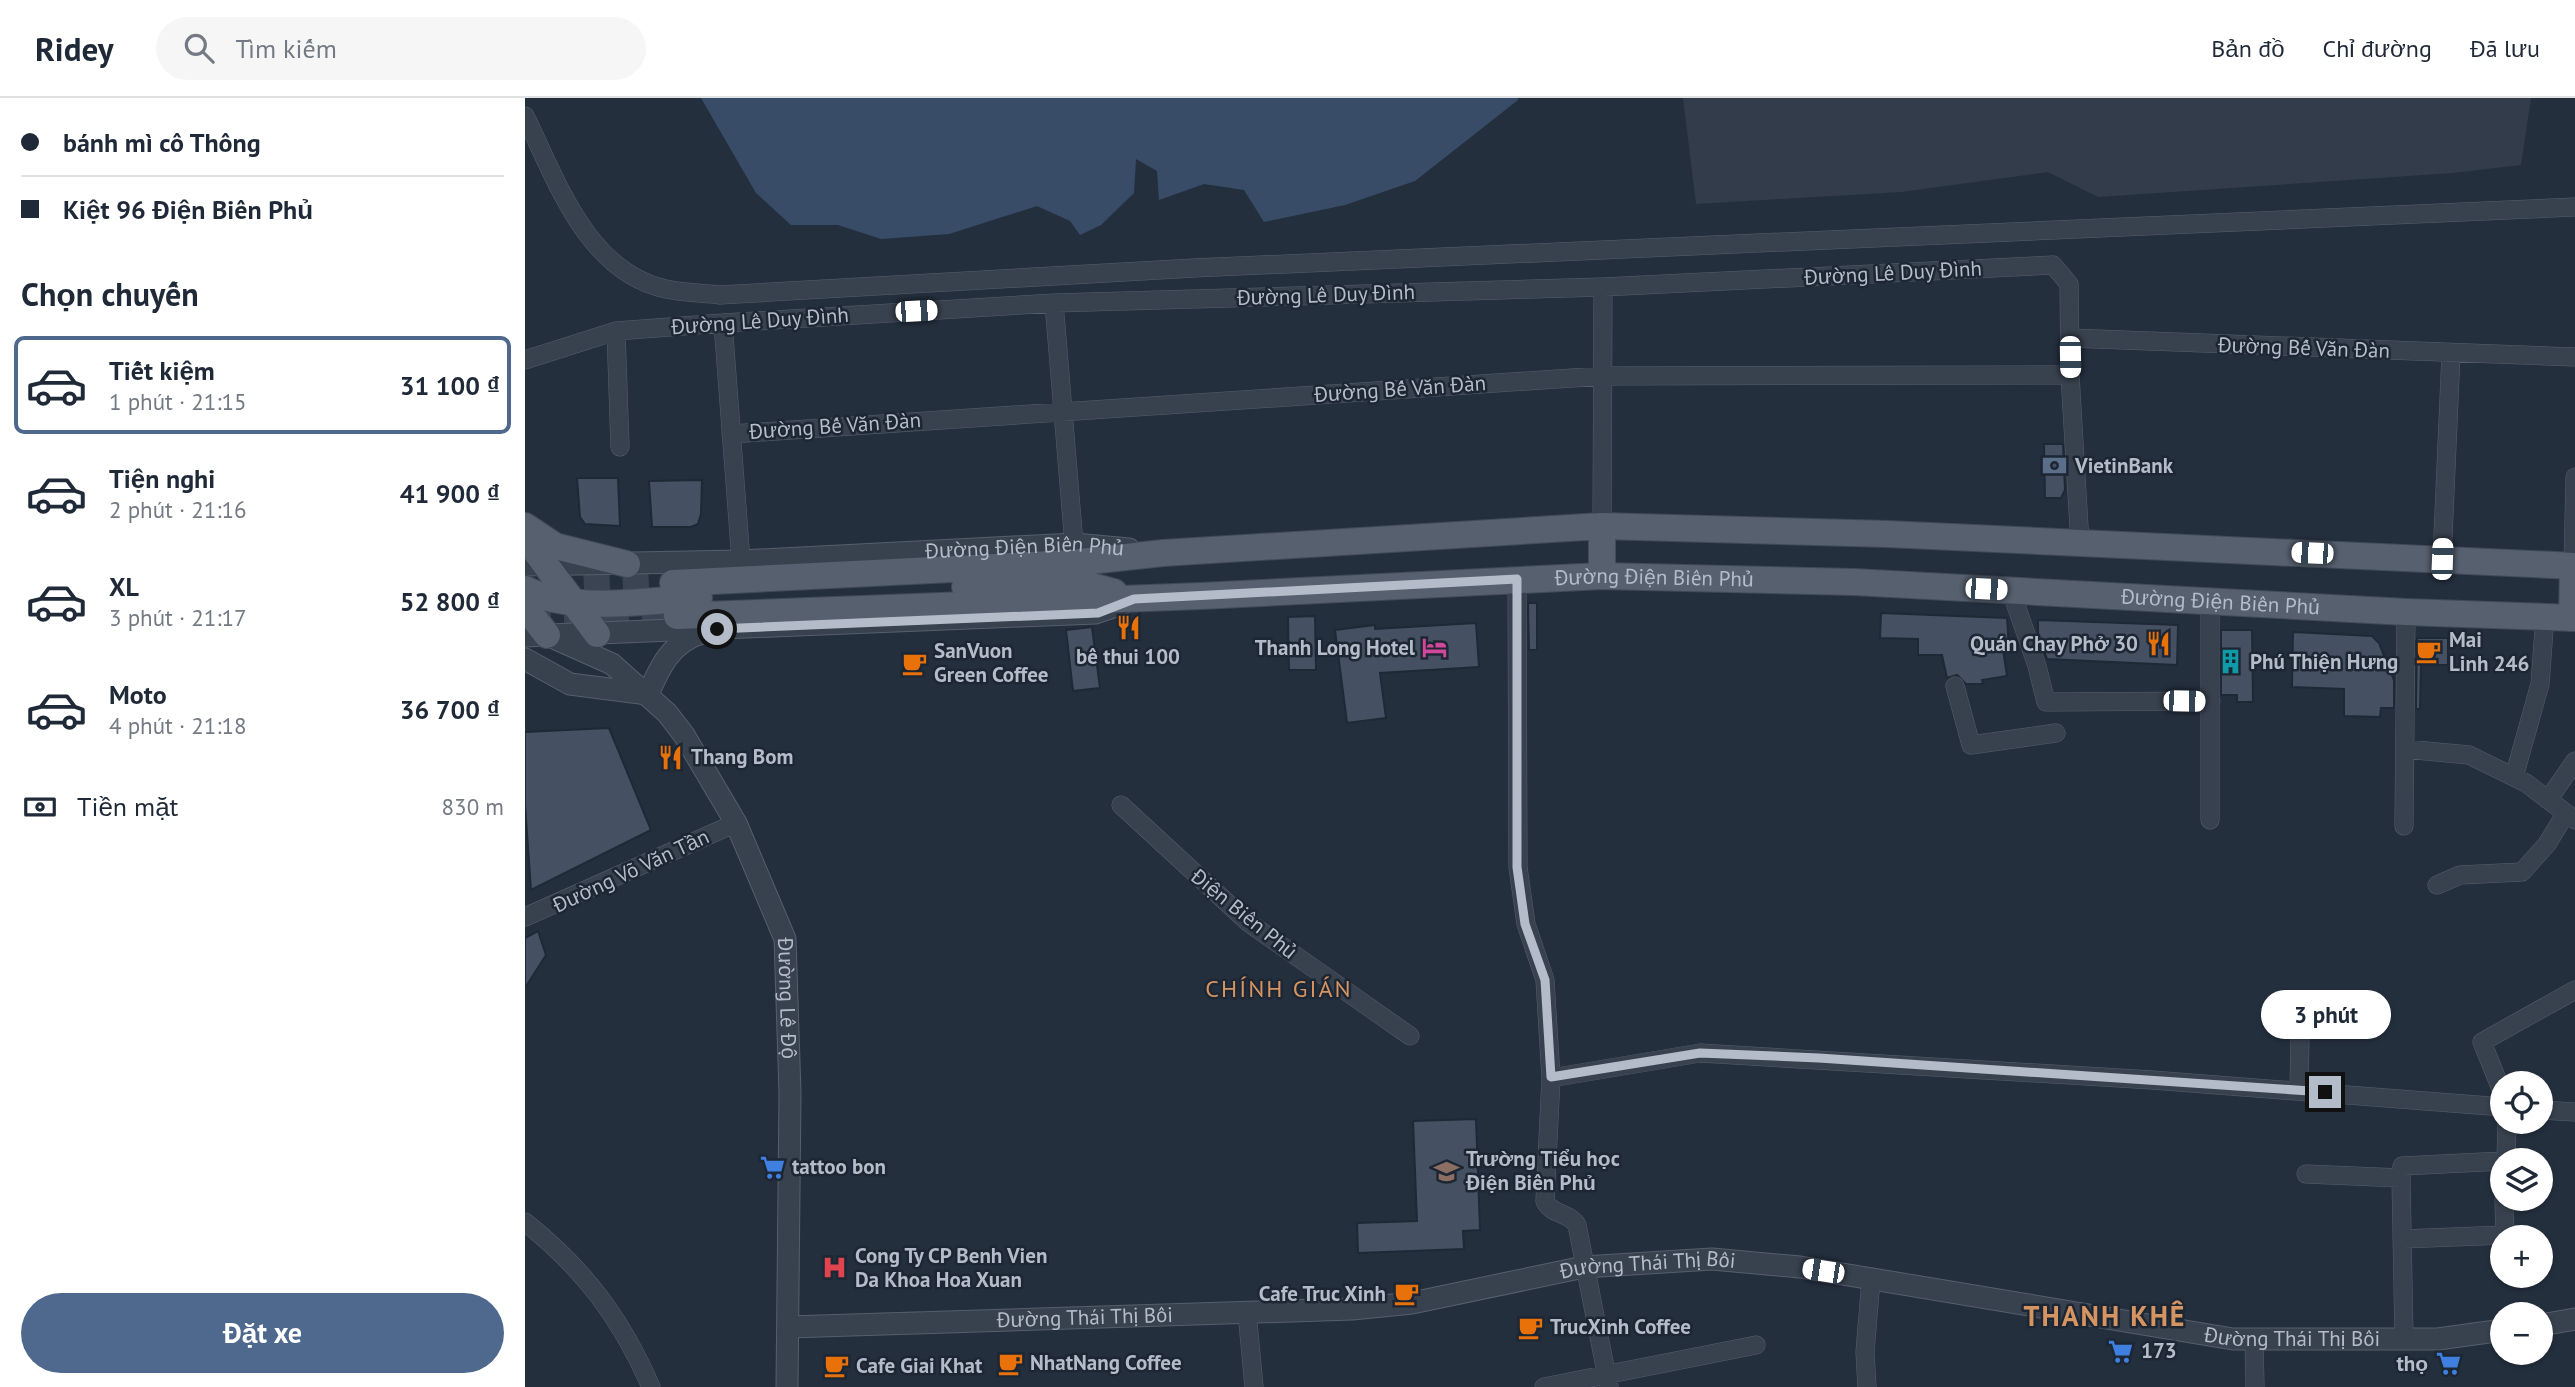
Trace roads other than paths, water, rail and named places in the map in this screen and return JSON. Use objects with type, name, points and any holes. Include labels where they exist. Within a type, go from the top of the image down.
[{"type":"main road","points":[[525,526],[555,546],[627,564]]},
{"type":"main road","name":"Đường Điện Biên Phủ","points":[[1163,553],[1602,526],[1887,534],[2574,566]]},
{"type":"main road","points":[[1602,526],[1602,576]]},
{"type":"main road","points":[[525,537],[535,565],[574,603],[597,634]]},
{"type":"main road","points":[[673,583],[1071,563],[1163,553]]},
{"type":"main road","points":[[2574,566],[2574,618]]},
{"type":"main road","name":"Đường Điện Biên Phủ","points":[[1134,599],[1602,576],[1854,582],[2406,612],[2574,618]]},
{"type":"main road","points":[[525,589],[549,600],[574,603],[1077,582],[1134,599]]},
{"type":"main road","points":[[677,616],[1134,599]]},
{"type":"main road","points":[[525,607],[536,636]]},
{"type":"street","points":[[525,116],[580,226],[614,264],[635,278],[666,289],[720,295],[1208,268],[2575,206]]},
{"type":"street","name":"Đường Lê Duy Đình","points":[[525,360],[617,331],[723,323],[1053,303],[1603,287],[2053,265],[2069,284],[2070,338]]},
{"type":"street","points":[[1602,526],[1603,287]]},
{"type":"street","points":[[1053,303],[1075,544]]},
{"type":"street","points":[[723,323],[741,561]]},
{"type":"street","points":[[617,331],[621,447]]},
{"type":"street","points":[[2070,338],[2080,544]]},
{"type":"street","name":"Đường Bế Văn Đàn","points":[[2070,338],[2451,355],[2575,357]]},
{"type":"street","points":[[2442,559],[2451,355]]},
{"type":"street","name":"Đường Bế Văn Đàn","points":[[731,433],[1602,376],[2070,375]]},
{"type":"street","points":[[2574,566],[2575,477]]},
{"type":"street","name":"Đường Điện Biên Phủ","points":[[535,565],[741,561],[1075,544],[1163,553]]},
{"type":"street","points":[[1517,579],[1517,867],[1525,924],[1545,980],[1551,1077],[1545,1201],[1550,1209],[1571,1217],[1577,1224],[1608,1382]]},
{"type":"street","points":[[2011,590],[2037,666],[2046,702],[2211,701]]},
{"type":"street","name":"Đường Điện Biên Phủ","points":[[536,636],[1098,613],[1134,599]]},
{"type":"street","points":[[2210,602],[2210,820]]},
{"type":"street","points":[[2404,826],[2406,612]]},
{"type":"street","points":[[2514,777],[2540,684],[2545,616]]},
{"type":"street","points":[[525,659],[570,684],[648,694],[660,667],[681,642],[717,629]]},
{"type":"street","name":"Đường Lê Độ","points":[[597,634],[612,664]]},
{"type":"street","name":"Đường Lê Độ","points":[[536,636],[612,664],[648,694],[684,735],[736,823],[785,939],[788,965],[787,1387]]},
{"type":"street","points":[[1955,686],[1971,745],[2056,733]]},
{"type":"street","points":[[2405,749],[2469,755],[2514,777],[2570,817],[2522,872],[2460,875],[2437,885]]},
{"type":"street","points":[[2548,800],[2575,761]]},
{"type":"street","name":"Điện Biên Phủ","points":[[1121,806],[1249,923],[1410,1036]]},
{"type":"street","name":"Đường Võ Văn Tần","points":[[525,917],[736,823]]},
{"type":"street","points":[[2494,1071],[2482,1042],[2575,990]]},
{"type":"street","points":[[2299,1090],[2300,1037]]},
{"type":"street","points":[[1551,1077],[1700,1053],[1819,1058],[2299,1090],[2490,1106]]},
{"type":"street","points":[[2553,1111],[2575,1112]]},
{"type":"street","points":[[2404,1339],[2402,1166],[2490,1162]]},
{"type":"street","points":[[2306,1174],[2401,1178]]},
{"type":"street","points":[[2402,1239],[2505,1235],[2504,1211]]},
{"type":"street","points":[[525,1222],[588,1279],[617,1321],[651,1387]]},
{"type":"street","name":"Đường Thái Thị Bôi","points":[[789,1327],[1352,1309],[1412,1303],[1584,1267],[1712,1259],[1755,1261],[2254,1340],[2438,1339],[2490,1332]]},
{"type":"street","points":[[1867,1387],[1864,1352],[1871,1279]]},
{"type":"street","points":[[1247,1312],[1254,1387]]},
{"type":"street","points":[[2553,1323],[2575,1320]]},
{"type":"street","points":[[2254,1340],[2255,1387]]},
{"type":"street","points":[[1544,1387],[1608,1382],[1756,1345]]},
{"type":"water","points":[[701,98],[1518,100],[1415,181],[1345,205],[1264,222],[1244,190],[1204,184],[1159,200],[1157,171],[1136,159],[1134,193],[1101,225],[1080,235],[1070,221],[1037,206],[949,234],[881,239],[838,225],[791,225],[756,193]]},
{"type":"tunnel","points":[[545,589],[673,583]]},
{"type":"tunnel","points":[[525,619],[677,616]]},
{"type":"place","name":"VietinBank","points":[[2055,466]]},
{"type":"place","name":"bê thui 100","points":[[1128,628]]},
{"type":"place","name":"Quán Chay Phở 30","points":[[2158,644]]},
{"type":"place","name":"Thanh Long Hotel","points":[[1435,648]]},
{"type":"place","name":"Mai Linh 246","points":[[2429,652]]},
{"type":"place","name":"Phú Thiện Hưng","points":[[2230,662]]},
{"type":"place","name":"SanVuon Green Coffee","points":[[914,663]]},
{"type":"place","name":"Thang Bom","points":[[671,757]]},
{"type":"place","name":"tattoo bon","points":[[772,1167]]},
{"type":"place","name":"Trường Tiểu học Điện Biên Phủ","points":[[1446,1171]]},
{"type":"place","name":"Cong Ty CP Benh Vien Da Khoa Hoa Xuan","points":[[835,1268]]},
{"type":"place","name":"Cafe Truc Xinh","points":[[1406,1294]]},
{"type":"place","name":"TrucXinh Coffee","points":[[1530,1327]]},
{"type":"place","name":"173","points":[[2121,1351]]},
{"type":"place","name":"NhatNang Coffee","points":[[1010,1363]]},
{"type":"place","name":"thọ","points":[[2448,1364]]},
{"type":"place","name":"Cafe Giai Khat","points":[[836,1366]]},
{"type":"district","name":"CHÍNH GIÁN","points":[[1279,989]]},
{"type":"district","name":"THANH KHÊ","points":[[2105,1316]]}]
